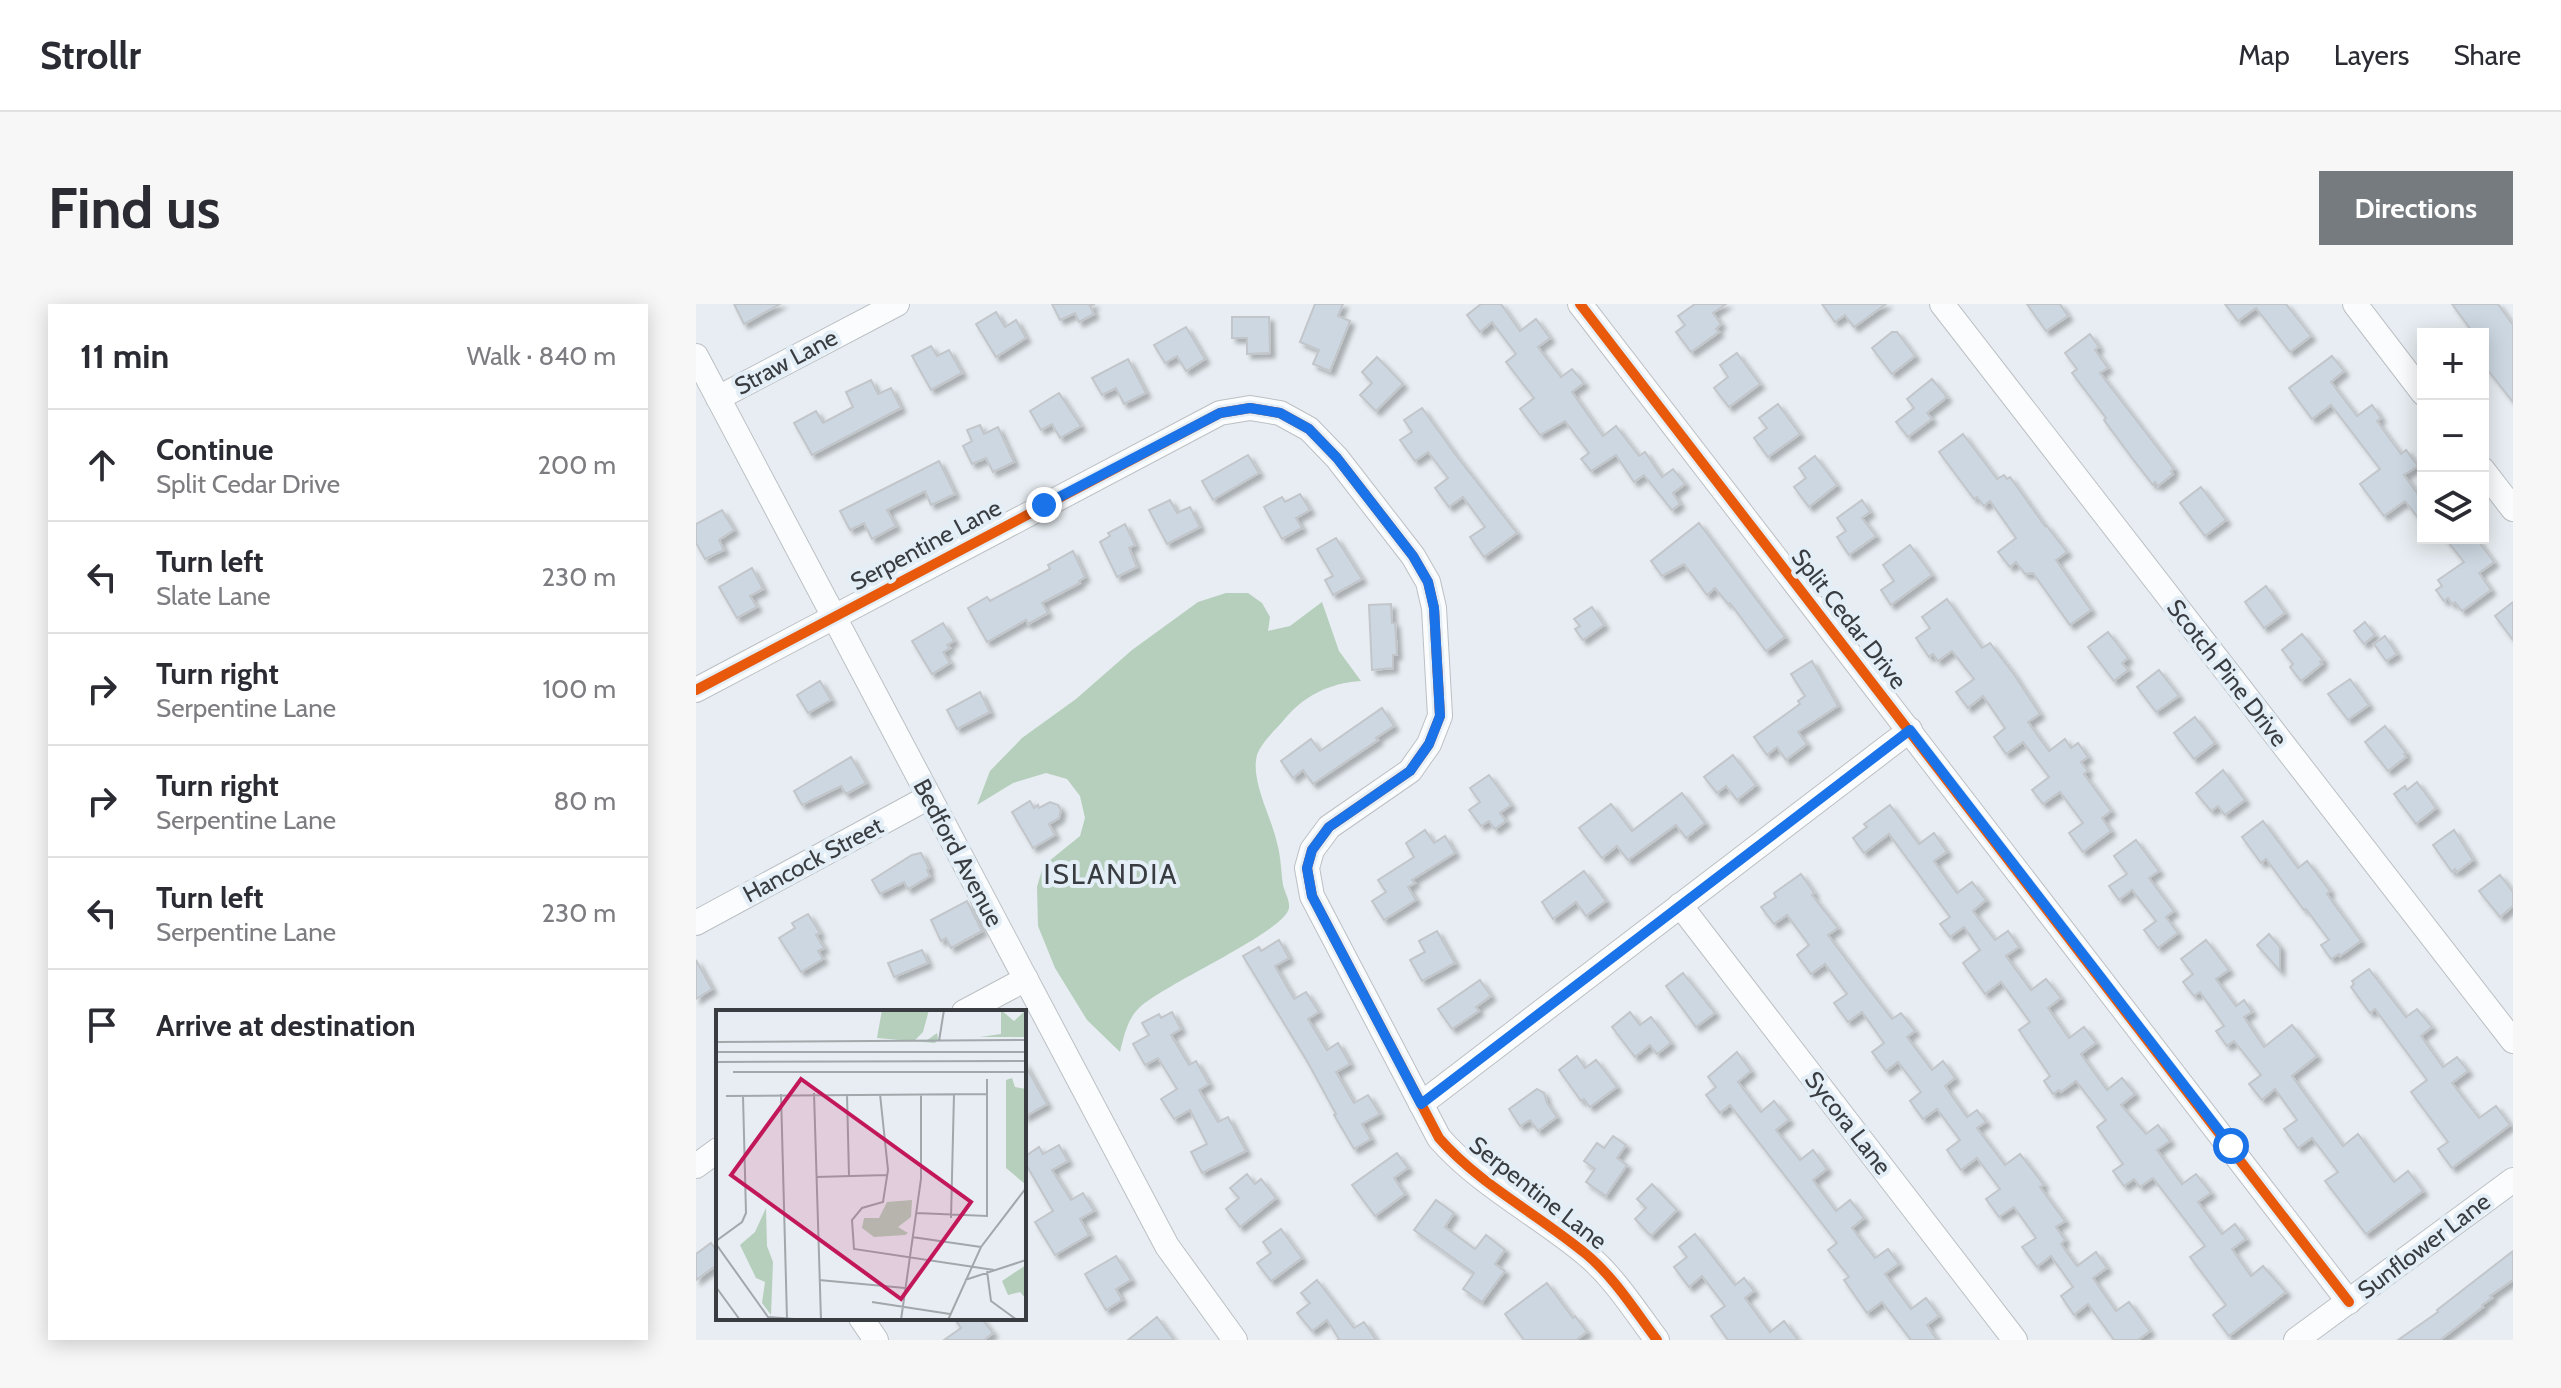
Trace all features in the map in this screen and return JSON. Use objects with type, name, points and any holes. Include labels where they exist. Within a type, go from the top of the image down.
[{"type":"street","name":"Straw Lane","points":[[718,398],[897,304]]},
{"type":"street","name":"Split Cedar Drive","points":[[1580,304],[2349,1302]]},
{"type":"street","name":"Scotch Pine Drive","points":[[1942,304],[2513,1041]]},
{"type":"street","points":[[2355,304],[2417,385]]},
{"type":"street","name":"Bedford Avenue","points":[[696,356],[1167,1246],[1235,1340]]},
{"type":"street","name":"Serpentine Lane","points":[[696,690],[1220,413],[1250,408],[1280,413],[1309,429],[1337,458],[1413,556],[1428,582],[1434,608],[1440,716],[1429,744],[1410,771],[1329,827],[1312,850],[1307,868],[1312,896],[1439,1138],[1459,1161],[1587,1255],[1612,1279],[1657,1340]]},
{"type":"street","points":[[2485,472],[2513,509]]},
{"type":"street","points":[[1421,1104],[1910,730]]},
{"type":"street","name":"Hancock Street","points":[[696,923],[929,797]]},
{"type":"street","name":"Sycora Lane","points":[[1680,905],[2015,1340]]},
{"type":"street","points":[[968,1010],[1026,979]]},
{"type":"street","points":[[696,1166],[716,1151]]},
{"type":"street","name":"Sunflower Lane","points":[[2296,1340],[2513,1180]]},
{"type":"street","points":[[862,1320],[876,1340]]},
{"type":"green space","points":[[1226,593],[1248,593],[1262,603],[1270,617],[1268,631],[1290,626],[1322,602],[1339,651],[1361,681],[1328,688],[1299,704],[1272,733],[1257,755],[1256,776],[1277,843],[1289,908],[1282,918],[1246,944],[1139,1008],[1129,1023],[1120,1052],[1087,1020],[1055,968],[1038,926],[1037,887],[1043,866],[1080,836],[1085,818],[1080,796],[1067,779],[1046,773],[1013,783],[977,805],[990,771],[1022,738],[1198,602]]},
{"type":"building","points":[[734,304],[780,304],[744,324]]},
{"type":"building","points":[[1052,304],[1095,304],[1090,306],[1094,314],[1079,322],[1075,313],[1060,320]]},
{"type":"building","points":[[1315,304],[1343,304],[1338,316],[1350,321],[1330,371],[1313,364],[1319,350],[1300,342]]},
{"type":"building","points":[[1481,304],[1501,304],[1520,331],[1536,319],[1550,338],[1538,347],[1561,377],[1572,369],[1584,383],[1572,392],[1603,436],[1616,426],[1639,456],[1645,452],[1662,477],[1673,469],[1685,484],[1673,493],[1680,504],[1672,510],[1644,475],[1634,482],[1616,455],[1591,471],[1581,459],[1589,453],[1565,421],[1540,435],[1520,409],[1534,398],[1506,362],[1516,354],[1492,322],[1480,332],[1467,315]]},
{"type":"building","points":[[1695,304],[1726,304],[1713,313],[1721,324],[1716,329],[1719,332],[1691,352],[1676,332],[1685,325],[1678,316]]},
{"type":"building","points":[[1822,304],[1886,304],[1854,327],[1845,315],[1835,322]]},
{"type":"building","points":[[2027,304],[2060,304],[2068,316],[2046,331]]},
{"type":"building","points":[[2225,304],[2286,304],[2311,336],[2290,352],[2256,308],[2238,321]]},
{"type":"building","points":[[2452,304],[2498,304],[2513,325],[2513,402],[2489,372],[2489,328],[2470,328]]},
{"type":"building","points":[[996,312],[1005,327],[1016,320],[1026,338],[996,357],[976,324]]},
{"type":"building","points":[[1232,317],[1269,317],[1270,353],[1247,354],[1247,338],[1232,338]]},
{"type":"building","points":[[1186,327],[1205,359],[1186,371],[1177,356],[1165,363],[1154,345]]},
{"type":"building","points":[[1892,332],[1897,332],[1915,356],[1892,374],[1872,348]]},
{"type":"building","points":[[2090,334],[2099,347],[2095,350],[2108,368],[2100,373],[2174,469],[2171,471],[2173,474],[2158,486],[2155,482],[2153,485],[2132,458],[2072,373],[2077,369],[2065,353]]},
{"type":"building","points":[[931,346],[937,356],[949,350],[962,373],[931,390],[912,356]]},
{"type":"building","points":[[1737,353],[1760,384],[1729,407],[1714,388],[1728,377],[1720,365]]},
{"type":"building","points":[[2332,356],[2344,371],[2331,382],[2357,416],[2372,405],[2381,418],[2377,421],[2401,454],[2406,450],[2417,465],[2404,475],[2417,493],[2417,516],[2405,501],[2384,516],[2360,484],[2380,469],[2331,405],[2312,419],[2289,388]]},
{"type":"building","points":[[1377,357],[1403,384],[1376,411],[1360,395],[1372,383],[1362,372]]},
{"type":"building","points":[[1128,359],[1146,393],[1124,404],[1116,388],[1102,395],[1092,378]]},
{"type":"building","points":[[1932,379],[1947,397],[1927,413],[1932,419],[1908,437],[1896,422],[1914,408],[1907,399]]},
{"type":"building","points":[[871,380],[878,394],[891,388],[901,408],[812,455],[794,423],[816,411],[823,423],[853,407],[846,392]]},
{"type":"building","points":[[1059,393],[1081,426],[1060,438],[1052,424],[1041,430],[1030,411]]},
{"type":"building","points":[[1778,404],[1800,434],[1768,457],[1754,438],[1767,428],[1759,418]]},
{"type":"building","points":[[1422,408],[1517,533],[1484,557],[1470,537],[1485,527],[1463,497],[1449,507],[1435,488],[1448,478],[1428,452],[1415,461],[1400,440],[1412,432],[1404,420]]},
{"type":"building","points":[[980,425],[984,434],[998,427],[1014,462],[993,472],[986,458],[972,464],[963,446],[972,441],[967,430]]},
{"type":"building","points":[[1963,434],[1997,479],[2004,475],[2007,479],[2010,477],[2067,552],[2056,560],[2091,610],[2070,625],[2033,573],[2025,574],[2016,562],[2010,567],[1998,552],[2016,538],[1990,501],[1984,506],[1977,497],[1974,499],[1939,452]]},
{"type":"building","points":[[1248,455],[1259,473],[1213,500],[1202,481]]},
{"type":"building","points":[[1815,456],[1837,485],[1809,507],[1794,487],[1806,478],[1799,468]]},
{"type":"building","points":[[939,461],[955,494],[931,505],[925,491],[887,510],[896,526],[872,539],[864,523],[850,530],[840,511]]},
{"type":"building","points":[[2201,487],[2226,520],[2205,536],[2180,503]]},
{"type":"building","points":[[1300,494],[1310,510],[1296,518],[1302,528],[1282,539],[1264,507],[1282,497],[1285,502]]},
{"type":"building","points":[[1170,500],[1177,513],[1190,507],[1200,527],[1167,544],[1149,510]]},
{"type":"building","points":[[1862,500],[1870,512],[1862,518],[1876,536],[1849,555],[1837,537],[1846,531],[1837,518]]},
{"type":"building","points":[[722,510],[734,530],[719,540],[724,550],[705,559],[696,543],[696,524]]},
{"type":"building","points":[[1699,523],[1785,637],[1766,651],[1715,588],[1707,595],[1684,564],[1662,576],[1651,561]]},
{"type":"building","points":[[1125,524],[1135,545],[1129,548],[1137,567],[1117,577],[1100,542],[1110,536],[1108,533]]},
{"type":"building","points":[[1336,538],[1362,579],[1333,595],[1325,580],[1333,576],[1317,549]]},
{"type":"building","points":[[2450,544],[2480,544],[2494,562],[2479,573],[2491,590],[2462,611],[2448,598],[2444,601],[2436,590],[2442,586],[2438,580],[2464,562]]},
{"type":"building","points":[[1910,545],[1932,575],[1891,605],[1881,590],[1894,581],[1883,565]]},
{"type":"building","points":[[1073,551],[1085,577],[1080,583],[1042,603],[1048,613],[1028,624],[1026,620],[987,642],[968,608],[987,597],[990,601],[1050,569],[1048,565]]},
{"type":"building","points":[[752,568],[763,589],[750,596],[757,607],[737,618],[719,587]]},
{"type":"building","points":[[2266,586],[2285,613],[2264,628],[2245,602]]},
{"type":"building","points":[[1947,599],[1982,648],[1990,643],[2013,673],[2040,714],[2028,722],[2049,751],[2065,739],[2071,748],[2078,743],[2088,757],[2081,762],[2088,771],[2084,774],[2111,811],[2102,818],[2111,831],[2083,852],[2069,833],[2083,823],[2060,792],[2043,804],[2032,790],[2049,777],[2023,742],[2006,754],[1994,737],[2005,728],[1983,696],[1968,708],[1956,692],[1974,679],[1952,651],[1938,661],[1933,654],[1929,657],[1916,638],[1930,628],[1922,617]]},
{"type":"building","points":[[2513,602],[2513,640],[2495,616]]},
{"type":"building","points":[[1391,604],[1397,655],[1393,655],[1393,668],[1372,670],[1369,605]]},
{"type":"building","points":[[1592,607],[1604,625],[1583,640],[1575,629],[1580,626],[1574,619]]},
{"type":"building","points":[[2365,622],[2375,635],[2364,644],[2354,631]]},
{"type":"building","points":[[943,623],[954,641],[943,652],[950,663],[932,674],[912,641]]},
{"type":"building","points":[[2108,632],[2128,658],[2122,663],[2128,670],[2114,681],[2088,647]]},
{"type":"building","points":[[2302,634],[2323,660],[2301,681],[2282,650]]},
{"type":"building","points":[[2385,636],[2397,654],[2386,661],[2374,644]]},
{"type":"building","points":[[1812,661],[1838,706],[1798,732],[1807,744],[1786,760],[1777,747],[1767,755],[1754,737],[1800,704],[1798,701],[1805,696],[1791,674]]},
{"type":"building","points":[[2159,670],[2179,696],[2156,712],[2137,687]]},
{"type":"building","points":[[2350,679],[2369,705],[2348,720],[2328,694]]},
{"type":"building","points":[[820,681],[831,700],[808,713],[797,695]]},
{"type":"building","points":[[980,692],[990,712],[957,729],[947,710]]},
{"type":"building","points":[[1382,708],[1394,726],[1313,784],[1303,770],[1293,778],[1281,761],[1311,739],[1320,751]]},
{"type":"building","points":[[2195,717],[2215,743],[2194,759],[2174,733]]},
{"type":"building","points":[[2385,726],[2406,753],[2406,757],[2388,771],[2365,742]]},
{"type":"building","points":[[1733,755],[1756,785],[1737,800],[1726,786],[1717,793],[1704,777]]},
{"type":"building","points":[[851,757],[866,783],[846,794],[841,786],[802,805],[794,791]]},
{"type":"building","points":[[2223,770],[2245,800],[2225,815],[2218,806],[2211,811],[2196,793]]},
{"type":"building","points":[[1489,775],[1511,805],[1500,813],[1506,821],[1495,829],[1489,821],[1481,826],[1469,810],[1480,802],[1470,788]]},
{"type":"building","points":[[2417,782],[2436,808],[2416,824],[2394,794],[2405,786],[2407,790]]},
{"type":"building","points":[[1682,793],[1705,823],[1686,838],[1676,825],[1628,860],[1617,846],[1602,858],[1579,828],[1611,804],[1632,831]]},
{"type":"building","points":[[1030,801],[1034,808],[1050,802],[1061,810],[1059,818],[1049,824],[1055,835],[1033,848],[1012,812]]},
{"type":"building","points":[[1890,805],[1919,844],[1934,833],[1947,852],[1934,861],[1957,893],[1972,882],[1986,900],[1973,911],[1995,940],[2008,931],[2019,947],[2006,956],[2031,990],[2046,979],[2061,998],[2048,1008],[2069,1038],[2084,1027],[2096,1043],[2081,1054],[2107,1090],[2122,1078],[2135,1094],[2121,1105],[2146,1134],[2158,1125],[2170,1141],[2157,1150],[2182,1184],[2196,1174],[2211,1193],[2198,1202],[2222,1234],[2235,1224],[2246,1239],[2232,1249],[2251,1276],[2263,1266],[2286,1292],[2229,1336],[2213,1315],[2226,1305],[2190,1257],[2205,1246],[2153,1178],[2140,1187],[2134,1179],[2124,1186],[2113,1171],[2123,1164],[2097,1127],[2106,1120],[2076,1081],[2053,1094],[2044,1081],[2050,1076],[2019,1030],[2030,1022],[2001,982],[1985,994],[1963,963],[1980,950],[1964,927],[1950,937],[1940,924],[1950,917],[1889,834],[1864,853],[1853,838],[1867,827],[1864,824]]},
{"type":"building","points":[[2263,821],[2298,868],[2307,861],[2361,941],[2340,956],[2331,959],[2321,945],[2329,940],[2266,859],[2261,863],[2242,837]]},
{"type":"building","points":[[1425,830],[1434,843],[1445,836],[1455,853],[1412,880],[1415,883],[1408,887],[1416,900],[1384,920],[1372,901],[1386,892],[1378,880],[1414,857],[1406,843]]},
{"type":"building","points":[[2454,830],[2473,860],[2457,872],[2455,869],[2452,872],[2433,845]]},
{"type":"building","points":[[2136,840],[2159,871],[2149,878],[2174,911],[2166,917],[2178,933],[2158,948],[2144,930],[2156,921],[2132,890],[2119,900],[2109,886],[2127,874],[2114,856]]},
{"type":"building","points":[[921,853],[930,876],[908,889],[904,882],[880,894],[872,880],[912,855]]},
{"type":"building","points":[[1584,871],[1606,901],[1586,916],[1576,902],[1553,919],[1542,902]]},
{"type":"building","points":[[1801,874],[1814,893],[1812,895],[1838,928],[1828,935],[1892,1019],[1901,1013],[1915,1031],[1907,1037],[1932,1070],[1943,1061],[1955,1078],[1945,1086],[1967,1117],[1977,1110],[1986,1122],[1977,1128],[2005,1165],[2020,1154],[2044,1185],[2040,1187],[2065,1221],[2056,1227],[2065,1240],[2061,1244],[2077,1266],[2096,1252],[2107,1268],[2093,1278],[2116,1311],[2129,1302],[2150,1331],[2138,1340],[2114,1340],[2088,1304],[2074,1315],[2061,1296],[2073,1287],[2051,1256],[2037,1267],[2022,1247],[2036,1238],[2014,1207],[1999,1217],[1986,1199],[2000,1189],[1977,1158],[1961,1170],[1947,1150],[1960,1140],[1937,1109],[1923,1119],[1910,1101],[1921,1092],[1898,1062],[1886,1071],[1872,1052],[1884,1043],[1862,1012],[1848,1022],[1834,1003],[1847,994],[1825,964],[1811,974],[1797,955],[1809,945],[1787,915],[1774,924],[1761,907],[1776,897],[1774,893]]},
{"type":"building","points":[[2500,875],[2513,892],[2513,906],[2500,917],[2479,891]]},
{"type":"building","points":[[967,901],[982,931],[951,948],[946,938],[941,941],[931,920]]},
{"type":"building","points":[[808,914],[820,933],[816,935],[824,948],[818,951],[823,959],[801,972],[779,938],[795,928],[792,923]]},
{"type":"building","points":[[1437,931],[1455,963],[1422,981],[1410,960],[1425,952],[1419,941]]},
{"type":"building","points":[[2269,934],[2280,947],[2280,971],[2257,945]]},
{"type":"building","points":[[1279,940],[1289,958],[1275,966],[1294,999],[1306,992],[1319,1012],[1308,1019],[1327,1050],[1338,1043],[1350,1064],[1336,1072],[1354,1103],[1368,1095],[1380,1114],[1362,1124],[1371,1139],[1354,1149],[1307,1061],[1243,956],[1259,947],[1261,951]]},
{"type":"building","points":[[2206,940],[2229,970],[2216,979],[2236,1006],[2244,1000],[2252,1012],[2244,1017],[2264,1047],[2292,1025],[2317,1056],[2292,1076],[2343,1146],[2358,1134],[2394,1182],[2408,1171],[2423,1191],[2366,1234],[2325,1181],[2338,1172],[2312,1138],[2298,1148],[2284,1129],[2297,1120],[2275,1089],[2262,1100],[2249,1084],[2261,1075],[2234,1041],[2227,1046],[2216,1031],[2224,1026],[2200,992],[2194,996],[2183,982],[2193,974],[2181,959]]},
{"type":"building","points":[[922,950],[928,963],[894,977],[888,963]]},
{"type":"building","points":[[696,960],[712,989],[696,999]]},
{"type":"building","points":[[2369,969],[2406,1017],[2417,1009],[2432,1027],[2421,1036],[2443,1067],[2457,1057],[2468,1071],[2452,1083],[2479,1118],[2496,1106],[2510,1125],[2452,1168],[2438,1149],[2448,1142],[2411,1092],[2427,1080],[2375,1009],[2370,1013],[2351,987],[2354,984],[2352,981]]},
{"type":"building","points":[[1683,973],[1715,1013],[1696,1027],[1666,986]]},
{"type":"building","points":[[1480,980],[1491,996],[1476,1007],[1479,1011],[1452,1029],[1438,1009]]},
{"type":"building","points":[[1172,1012],[1181,1029],[1171,1035],[1189,1065],[1196,1061],[1209,1084],[1199,1090],[1218,1122],[1228,1117],[1246,1151],[1202,1173],[1191,1152],[1207,1144],[1190,1110],[1174,1119],[1161,1099],[1177,1089],[1158,1058],[1145,1065],[1133,1044],[1149,1035],[1142,1023],[1159,1014],[1161,1018]]},
{"type":"building","points":[[1630,1012],[1640,1025],[1651,1017],[1671,1043],[1657,1054],[1650,1045],[1635,1057],[1612,1027]]},
{"type":"building","points":[[1737,1052],[1751,1071],[1738,1082],[1761,1112],[1774,1101],[1789,1120],[1776,1130],[1800,1160],[1813,1150],[1827,1169],[1813,1180],[1836,1211],[1850,1200],[1864,1218],[1852,1228],[1875,1258],[1888,1249],[1899,1264],[1885,1274],[1911,1309],[1926,1298],[1939,1316],[1927,1325],[1937,1340],[1911,1340],[1882,1302],[1867,1313],[1844,1280],[1849,1277],[1828,1250],[1837,1243],[1730,1105],[1720,1113],[1706,1095],[1716,1087],[1708,1077]]},
{"type":"building","points":[[1577,1056],[1585,1068],[1596,1060],[1617,1087],[1590,1107],[1584,1099],[1581,1101],[1559,1070]]},
{"type":"building","points":[[1026,1067],[1047,1104],[1026,1116]]},
{"type":"building","points":[[1537,1089],[1544,1093],[1557,1117],[1538,1131],[1530,1120],[1520,1126],[1509,1109]]},
{"type":"building","points":[[1613,1136],[1626,1145],[1617,1158],[1627,1165],[1606,1196],[1586,1182],[1595,1169],[1584,1161],[1597,1143],[1604,1148]]},
{"type":"building","points":[[1059,1145],[1068,1161],[1052,1170],[1071,1200],[1083,1193],[1094,1211],[1080,1219],[1089,1235],[1055,1255],[1035,1222],[1053,1211],[1026,1164],[1026,1156],[1039,1147],[1043,1154]]},
{"type":"building","points":[[1397,1153],[1408,1168],[1394,1178],[1405,1194],[1375,1216],[1352,1185]]},
{"type":"building","points":[[1247,1174],[1255,1184],[1261,1179],[1276,1198],[1240,1227],[1226,1209],[1239,1198],[1230,1188]]},
{"type":"building","points":[[1652,1184],[1677,1210],[1651,1236],[1635,1219],[1646,1208],[1637,1199]]},
{"type":"building","points":[[1436,1200],[1454,1213],[1445,1227],[1475,1249],[1486,1235],[1505,1250],[1495,1264],[1505,1271],[1482,1302],[1463,1289],[1474,1273],[1414,1230]]},
{"type":"building","points":[[1281,1229],[1302,1258],[1271,1281],[1257,1263],[1271,1253],[1263,1242]]},
{"type":"building","points":[[1695,1234],[1735,1285],[1744,1278],[1754,1291],[1745,1298],[1770,1332],[1784,1321],[1798,1340],[1728,1340],[1711,1316],[1725,1306],[1702,1276],[1689,1287],[1674,1267],[1687,1257],[1679,1247]]},
{"type":"building","points":[[711,1243],[716,1249],[716,1265],[696,1280],[696,1254]]},
{"type":"building","points":[[2513,1251],[2513,1280],[2490,1296],[2492,1298],[2483,1307],[2440,1340],[2398,1340],[2438,1312]]},
{"type":"building","points":[[1116,1256],[1131,1280],[1116,1289],[1122,1300],[1106,1310],[1085,1274]]},
{"type":"building","points":[[1317,1280],[1354,1328],[1364,1322],[1376,1340],[1337,1340],[1327,1320],[1312,1331],[1297,1313],[1310,1303],[1301,1293]]},
{"type":"building","points":[[1547,1283],[1587,1332],[1576,1340],[1524,1340],[1505,1314]]},
{"type":"building","points":[[1157,1317],[1174,1340],[1128,1340]]},
{"type":"building","points":[[955,1320],[983,1320],[993,1333],[984,1340],[944,1340],[961,1328]]},
{"type":"cycle path","points":[[1580,304],[2349,1302]]},
{"type":"cycle path","points":[[696,690],[1220,413],[1250,408],[1280,413],[1309,429],[1337,458],[1413,556],[1428,582],[1434,608],[1440,716],[1429,744],[1410,771],[1329,827],[1312,850],[1307,868],[1312,896],[1439,1138],[1491,1185],[1568,1239],[1596,1263],[1657,1340]]},
{"type":"district","name":"ISLANDIA","points":[[1111,874]]},
{"type":"route","points":[[1044,505],[1220,413],[1250,408],[1280,413],[1309,429],[1337,458],[1413,556],[1428,582],[1434,608],[1440,716],[1429,744],[1410,771],[1329,827],[1312,850],[1307,868],[1312,896],[1421,1104],[1910,730],[2231,1146]]}]
